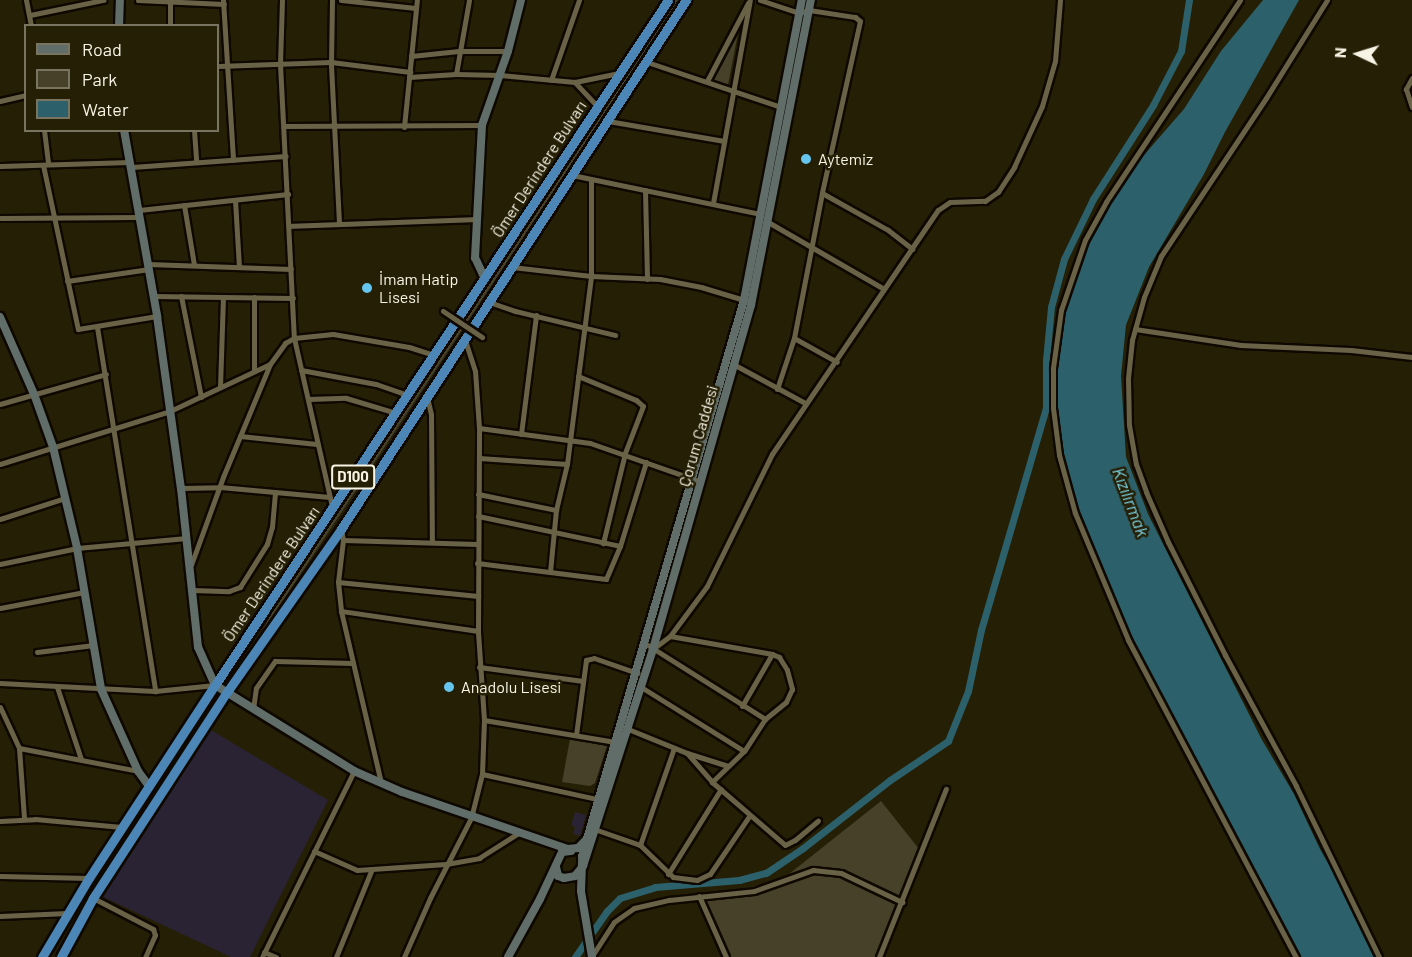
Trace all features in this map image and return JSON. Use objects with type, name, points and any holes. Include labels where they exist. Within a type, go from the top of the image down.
[{"type":"highway","name":"Ömer Derindere Bulvarı","points":[[42,957],[122,827],[667,0]]},
{"type":"highway","name":"Ömer Derindere Bulvarı","points":[[61,957],[93,898],[227,692],[340,529],[686,0]]},
{"type":"street","points":[[26,0],[31,24]]},
{"type":"street","points":[[30,15],[103,0]]},
{"type":"street","points":[[119,24],[120,0]]},
{"type":"street","points":[[138,0],[224,2],[233,160]]},
{"type":"street","points":[[282,0],[280,64],[285,126],[294,338],[333,508]]},
{"type":"street","points":[[332,0],[331,62],[339,224]]},
{"type":"street","points":[[341,0],[416,8]]},
{"type":"street","points":[[404,127],[417,0]]},
{"type":"street","points":[[456,74],[470,0]]},
{"type":"street","points":[[485,279],[475,258],[482,125],[508,51],[521,0]]},
{"type":"street","points":[[550,80],[579,0]]},
{"type":"street","points":[[707,81],[749,0]]},
{"type":"street","points":[[713,203],[749,0]]},
{"type":"street","points":[[760,0],[799,13],[809,10],[855,17],[860,21],[822,193],[794,338],[777,389]]},
{"type":"street","name":"Çorum Caddesi","points":[[581,871],[597,830],[641,687],[649,646],[744,300],[802,0]]},
{"type":"street","name":"Çorum Caddesi","points":[[695,480],[751,305],[811,0]]},
{"type":"street","points":[[649,646],[670,636],[706,586],[772,454],[805,403],[837,362],[938,210],[950,202],[985,201],[998,192],[1014,167],[1045,95],[1054,61],[1060,0]]},
{"type":"street","points":[[1240,0],[1106,202],[1085,240],[1061,310],[1053,368],[1053,408],[1059,455],[1075,513],[1128,640],[1296,957]]},
{"type":"street","points":[[1327,0],[1266,99],[1161,256],[1135,329],[1128,379],[1129,425],[1136,464],[1146,492],[1225,655],[1296,786],[1379,957]]},
{"type":"street","points":[[170,1],[170,24]]},
{"type":"street","points":[[411,56],[459,51],[508,51]]},
{"type":"street","points":[[219,66],[331,62],[409,75],[500,75],[575,82],[619,73]]},
{"type":"street","points":[[647,62],[781,107]]},
{"type":"street","points":[[1412,78],[1406,89],[1412,107]]},
{"type":"street","points":[[575,82],[597,106]]},
{"type":"street","points":[[0,101],[24,95]]},
{"type":"street","points":[[608,121],[724,141]]},
{"type":"street","points":[[285,126],[482,125]]},
{"type":"street","points":[[44,132],[53,216],[78,329],[157,316]]},
{"type":"street","points":[[124,132],[157,316],[182,488],[198,647],[215,685]]},
{"type":"street","points":[[194,132],[196,162]]},
{"type":"street","points":[[0,166],[131,165],[286,156]]},
{"type":"street","points":[[572,175],[762,214]]},
{"type":"street","points":[[550,572],[556,510],[567,464],[591,276],[591,179]]},
{"type":"street","points":[[645,190],[647,279]]},
{"type":"street","points":[[822,193],[888,230],[912,249]]},
{"type":"street","points":[[0,218],[140,214],[184,205],[288,194]]},
{"type":"street","points":[[235,200],[239,267]]},
{"type":"street","points":[[184,205],[194,265]]},
{"type":"street","points":[[289,226],[476,219]]},
{"type":"street","points":[[768,222],[884,289]]},
{"type":"street","points":[[67,281],[148,266],[194,265],[291,269]]},
{"type":"street","points":[[512,267],[591,276],[647,279],[701,287],[744,300]]},
{"type":"street","points":[[153,296],[292,298]]},
{"type":"street","points":[[182,296],[201,397]]},
{"type":"street","points":[[220,387],[223,297]]},
{"type":"street","points":[[254,297],[254,371]]},
{"type":"street","points":[[489,302],[615,335]]},
{"type":"street","points":[[443,311],[482,337]]},
{"type":"street","points":[[521,434],[536,315]]},
{"type":"street","points":[[0,317],[34,393],[53,447],[77,549],[101,689],[138,771],[149,786]]},
{"type":"street","points":[[98,327],[155,690]]},
{"type":"street","points":[[1135,329],[1241,345],[1351,350],[1412,357]]},
{"type":"street","points":[[191,565],[270,363],[285,343],[294,338],[333,334],[410,347],[434,355]]},
{"type":"street","points":[[794,338],[837,362]]},
{"type":"street","points":[[404,957],[446,864],[471,818],[482,774],[484,720],[479,667],[477,563],[479,428],[475,371],[465,340]]},
{"type":"street","points":[[0,464],[170,411],[270,363]]},
{"type":"street","points":[[733,364],[805,403]]},
{"type":"street","points":[[301,370],[385,386],[408,395]]},
{"type":"street","points":[[0,404],[106,374]]},
{"type":"street","points":[[578,376],[642,404],[643,411],[625,453],[603,543]]},
{"type":"street","points":[[308,399],[330,397],[354,399],[396,413]]},
{"type":"street","points":[[427,397],[431,414],[432,542]]},
{"type":"street","points":[[479,428],[570,440],[625,453],[695,480]]},
{"type":"street","points":[[240,436],[317,444]]},
{"type":"street","points":[[479,458],[567,464]]},
{"type":"street","points":[[477,563],[606,579],[620,546],[646,462]]},
{"type":"street","points":[[182,488],[220,488],[330,497]]},
{"type":"street","points":[[193,590],[229,591],[240,587],[267,544],[272,527],[275,492]]},
{"type":"street","points":[[478,494],[556,510]]},
{"type":"street","points":[[0,519],[65,498]]},
{"type":"street","points":[[478,516],[620,546]]},
{"type":"street","points":[[340,529],[343,540],[338,582],[341,610],[381,783]]},
{"type":"street","points":[[0,564],[77,549],[188,538]]},
{"type":"street","points":[[343,540],[477,544]]},
{"type":"street","points":[[338,582],[478,596]]},
{"type":"street","points":[[0,608],[85,592]]},
{"type":"street","points":[[341,610],[478,631]]},
{"type":"street","points":[[670,636],[772,654],[778,657],[787,669],[792,689],[786,702],[765,719],[744,751],[712,782]]},
{"type":"street","points":[[37,652],[94,645]]},
{"type":"street","points":[[649,646],[765,719]]},
{"type":"street","name":"Çorum Caddesi","points":[[591,957],[581,885],[581,859],[597,799],[637,673],[649,646]]},
{"type":"street","points":[[742,706],[772,654]]},
{"type":"street","points":[[576,735],[585,662],[590,658],[637,673]]},
{"type":"street","points":[[253,710],[255,688],[274,661],[353,663]]},
{"type":"street","points":[[479,667],[583,681]]},
{"type":"street","points":[[0,683],[155,690],[215,685],[354,771],[471,818],[563,849],[581,859]]},
{"type":"street","points":[[57,687],[81,759]]},
{"type":"street","points":[[641,687],[744,751]]},
{"type":"street","points":[[0,707],[19,748],[24,818]]},
{"type":"street","points":[[484,720],[615,742]]},
{"type":"street","points":[[628,729],[687,753],[728,766]]},
{"type":"street","points":[[19,748],[138,771]]},
{"type":"street","points":[[640,845],[674,748]]},
{"type":"street","points":[[687,753],[712,782],[785,845],[795,840],[818,821]]},
{"type":"street","points":[[276,957],[263,954],[354,771]]},
{"type":"street","points":[[482,774],[597,799]]},
{"type":"street","points":[[668,874],[721,789]]},
{"type":"street","points":[[879,957],[946,789]]},
{"type":"street","points":[[597,830],[640,845],[668,874],[680,880],[707,877],[750,815]]},
{"type":"street","points":[[0,821],[24,818],[122,827]]},
{"type":"street","points":[[314,851],[357,870],[446,864],[479,858],[518,834]]},
{"type":"street","points":[[563,849],[578,848],[585,841]]},
{"type":"street","points":[[507,957],[540,899],[563,849]]},
{"type":"street","points":[[556,867],[558,876],[569,878],[581,885]]},
{"type":"street","points":[[336,957],[372,869]]},
{"type":"street","points":[[591,957],[614,922],[626,911],[648,903],[754,891],[802,872],[821,870],[841,873],[902,902]]},
{"type":"street","points":[[540,899],[555,884],[581,871]]},
{"type":"street","points":[[0,876],[89,878]]},
{"type":"street","points":[[699,896],[726,957]]},
{"type":"street","points":[[93,898],[153,929],[155,935],[145,957]]},
{"type":"street","points":[[0,916],[67,913]]},
{"type":"shaded area","points":[[211,730],[328,800],[250,957],[231,957],[99,895]]},
{"type":"shaded area","points":[[575,812],[586,815],[580,836],[573,834],[575,827],[571,825]]},
{"type":"green space","points":[[673,0],[680,0],[257,640],[277,603]]},
{"type":"green space","points":[[739,28],[728,85],[710,79]]},
{"type":"green space","points":[[570,739],[607,746],[595,783],[590,786],[562,782]]},
{"type":"green space","points":[[881,801],[919,849],[876,957],[726,957],[699,896],[747,888],[784,878]]},
{"type":"water","name":"Kızılırmak","points":[[1263,0],[1299,0],[1204,174],[1149,267],[1126,325],[1121,376],[1126,457],[1148,514],[1262,740],[1294,794],[1320,849],[1339,882],[1374,957],[1296,957],[1128,640],[1066,483],[1053,408],[1058,327],[1076,261],[1117,186],[1184,109],[1221,51]]},
{"type":"waterway","points":[[575,957],[607,911],[620,898],[655,887],[739,880],[766,873],[803,848],[890,780],[948,741],[968,691],[981,630],[1046,407],[1046,360],[1051,307],[1064,259],[1093,199],[1153,105],[1181,51],[1189,0]]},
{"type":"place","name":"Aytemiz","points":[[806,159]]},
{"type":"place","name":"İmam Hatip Lisesi","points":[[367,288]]},
{"type":"place","name":"Anadolu Lisesi","points":[[449,687]]}]
